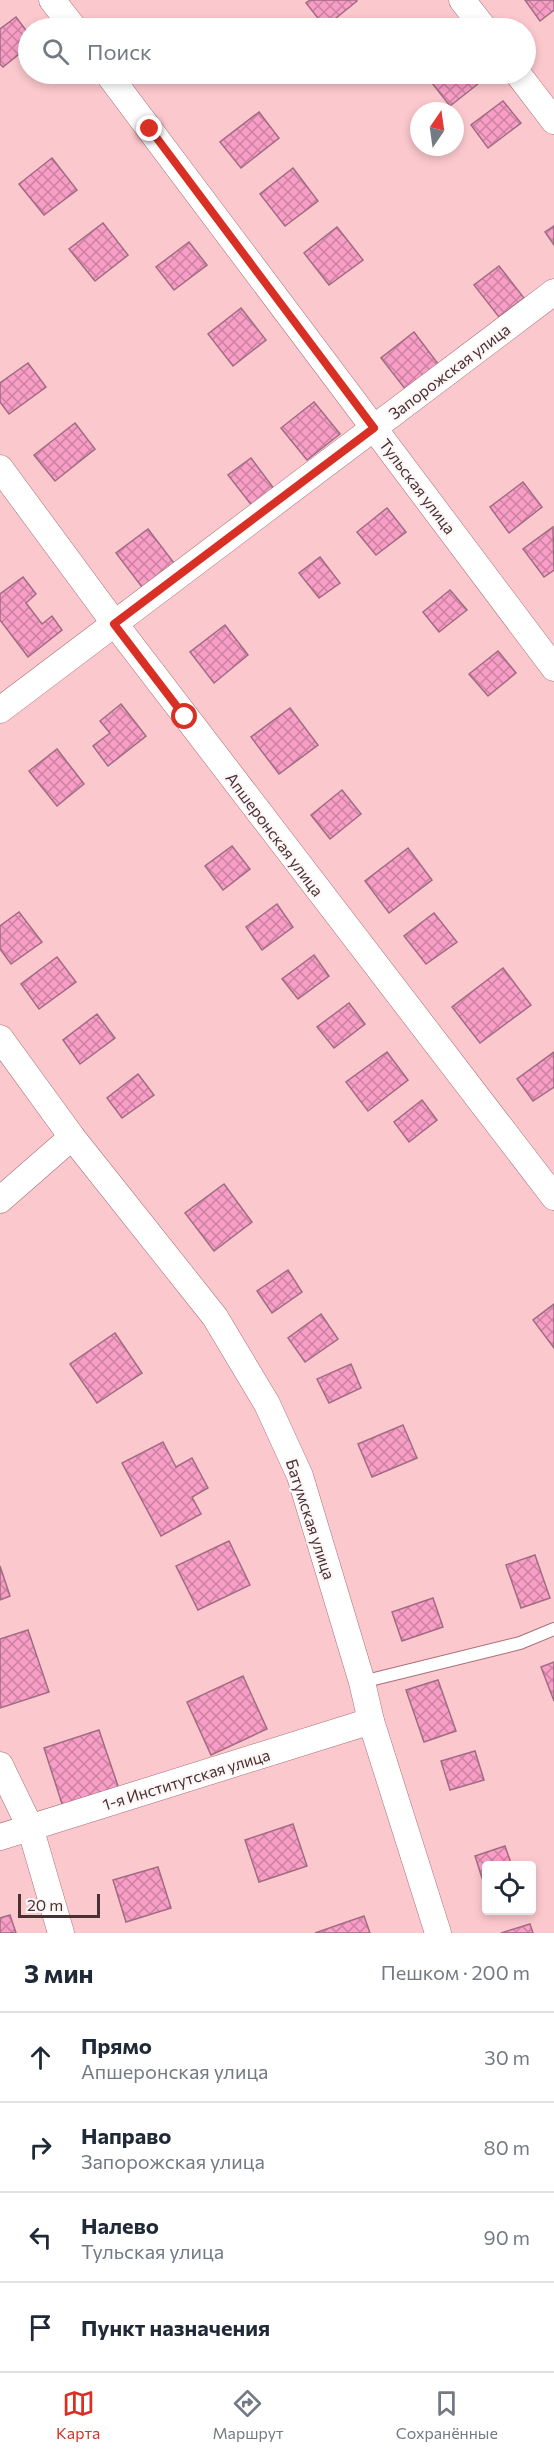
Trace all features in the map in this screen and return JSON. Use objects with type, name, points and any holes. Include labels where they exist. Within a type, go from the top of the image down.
[{"type":"street","points":[[52,0],[66,18]]},
{"type":"street","points":[[462,0],[476,18]]},
{"type":"street","name":"Тульская улица","points":[[116,84],[554,668]]},
{"type":"street","points":[[526,84],[554,121]]},
{"type":"street","name":"Запорожская улица","points":[[0,710],[554,292]]},
{"type":"street","name":"Апшеронская улица","points":[[0,468],[114,624],[554,1197]]},
{"type":"street","name":"Батумская улица","points":[[0,1038],[72,1137],[215,1317],[267,1404],[300,1476],[362,1682],[371,1721],[438,1933]]},
{"type":"street","points":[[0,1200],[72,1137]]},
{"type":"street","name":"1-я Институтская улица","points":[[0,1837],[371,1721]]},
{"type":"street","points":[[0,1765],[30,1827],[61,1933]]},
{"type":"lane","points":[[362,1682],[520,1643],[554,1629]]},
{"type":"building","points":[[310,0],[357,1],[336,18],[318,18],[306,3]]},
{"type":"building","points":[[525,0],[554,0],[554,10],[540,21]]},
{"type":"building","points":[[16,17],[18,20],[18,55],[3,67],[0,64],[0,29]]},
{"type":"building","points":[[433,84],[478,84],[455,102],[447,102]]},
{"type":"building","points":[[503,101],[521,123],[488,148],[471,125]]},
{"type":"building","points":[[259,112],[279,138],[241,168],[220,142]]},
{"type":"building","points":[[52,158],[77,190],[44,215],[19,184]]},
{"type":"building","points":[[293,168],[318,201],[285,226],[260,194]]},
{"type":"building","points":[[103,223],[128,255],[95,281],[69,249]]},
{"type":"building","points":[[554,226],[554,245],[545,232]]},
{"type":"building","points":[[337,227],[363,260],[329,285],[304,253]]},
{"type":"building","points":[[189,242],[207,265],[174,290],[156,267]]},
{"type":"building","points":[[499,266],[524,298],[499,317],[474,285]]},
{"type":"building","points":[[241,308],[266,340],[233,366],[208,334]]},
{"type":"building","points":[[414,332],[439,365],[406,390],[381,358]]},
{"type":"building","points":[[28,363],[46,387],[9,414],[0,402],[0,383]]},
{"type":"building","points":[[314,402],[340,434],[307,460],[281,428]]},
{"type":"building","points":[[75,423],[95,449],[55,481],[34,455]]},
{"type":"building","points":[[251,458],[275,490],[253,507],[228,475]]},
{"type":"building","points":[[523,482],[542,507],[509,533],[490,507]]},
{"type":"building","points":[[387,508],[406,532],[376,555],[357,532]]},
{"type":"building","points":[[553,527],[554,570],[544,577],[523,549]]},
{"type":"building","points":[[148,529],[174,563],[142,587],[116,553]]},
{"type":"building","points":[[320,557],[340,583],[319,598],[299,573]]},
{"type":"building","points":[[23,577],[36,594],[26,603],[42,624],[52,616],[62,630],[28,657],[0,620],[0,594]]},
{"type":"building","points":[[450,590],[467,610],[439,632],[423,612]]},
{"type":"building","points":[[225,625],[248,655],[214,683],[190,652]]},
{"type":"building","points":[[498,651],[516,673],[488,696],[469,674]]},
{"type":"building","points":[[121,704],[146,736],[108,766],[93,746],[110,733],[100,721]]},
{"type":"building","points":[[290,708],[318,745],[279,774],[251,737]]},
{"type":"building","points":[[57,749],[84,784],[57,806],[29,771]]},
{"type":"building","points":[[342,790],[361,814],[330,839],[311,815]]},
{"type":"building","points":[[232,846],[250,869],[223,890],[205,866]]},
{"type":"building","points":[[408,848],[432,880],[389,913],[365,881]]},
{"type":"building","points":[[277,904],[293,927],[262,950],[246,927]]},
{"type":"building","points":[[19,912],[42,942],[11,964],[0,949],[0,926]]},
{"type":"building","points":[[434,913],[457,942],[426,964],[404,936]]},
{"type":"building","points":[[314,955],[329,976],[298,999],[282,979]]},
{"type":"building","points":[[57,957],[76,982],[39,1009],[21,984]]},
{"type":"building","points":[[503,968],[531,1005],[480,1043],[452,1007]]},
{"type":"building","points":[[349,1003],[365,1024],[334,1048],[317,1027]]},
{"type":"building","points":[[97,1014],[115,1038],[80,1064],[63,1040]]},
{"type":"building","points":[[387,1052],[408,1080],[368,1111],[346,1082]]},
{"type":"building","points":[[554,1052],[554,1087],[533,1101],[517,1079]]},
{"type":"building","points":[[138,1074],[154,1095],[122,1118],[107,1098]]},
{"type":"building","points":[[422,1100],[437,1120],[409,1142],[394,1122]]},
{"type":"building","points":[[224,1184],[252,1222],[214,1251],[185,1213]]},
{"type":"building","points":[[288,1270],[302,1292],[272,1313],[257,1291]]},
{"type":"building","points":[[554,1304],[554,1348],[533,1320]]},
{"type":"building","points":[[321,1314],[338,1339],[305,1362],[288,1338]]},
{"type":"building","points":[[115,1333],[142,1373],[97,1403],[70,1364]]},
{"type":"building","points":[[351,1364],[361,1388],[329,1403],[317,1379]]},
{"type":"building","points":[[403,1425],[417,1458],[372,1477],[358,1444]]},
{"type":"building","points":[[163,1442],[176,1467],[192,1458],[208,1488],[192,1497],[201,1514],[161,1536],[122,1463]]},
{"type":"building","points":[[229,1541],[250,1585],[198,1610],[176,1566]]},
{"type":"building","points":[[535,1555],[550,1598],[521,1608],[506,1565]]},
{"type":"building","points":[[0,1566],[10,1596],[0,1600]]},
{"type":"building","points":[[433,1598],[443,1627],[402,1641],[392,1612]]},
{"type":"building","points":[[28,1630],[49,1692],[0,1708],[0,1639]]},
{"type":"building","points":[[554,1662],[554,1701],[541,1667]]},
{"type":"building","points":[[243,1676],[267,1729],[211,1755],[187,1702]]},
{"type":"building","points":[[438,1680],[456,1731],[424,1742],[406,1690]]},
{"type":"building","points":[[99,1730],[120,1792],[64,1810],[44,1748]]},
{"type":"building","points":[[475,1751],[484,1780],[450,1790],[441,1761]]},
{"type":"building","points":[[293,1824],[307,1866],[259,1882],[245,1840]]},
{"type":"building","points":[[505,1846],[510,1861],[482,1861],[482,1878],[475,1856]]},
{"type":"building","points":[[158,1867],[171,1908],[126,1922],[113,1880]]},
{"type":"building","points":[[10,1915],[16,1933],[0,1933],[0,1918]]},
{"type":"building","points":[[364,1916],[370,1933],[315,1933]]},
{"type":"building","points":[[530,1924],[533,1933],[501,1933]]},
{"type":"route","points":[[150,129],[374,428],[114,624],[185,717]]}]
